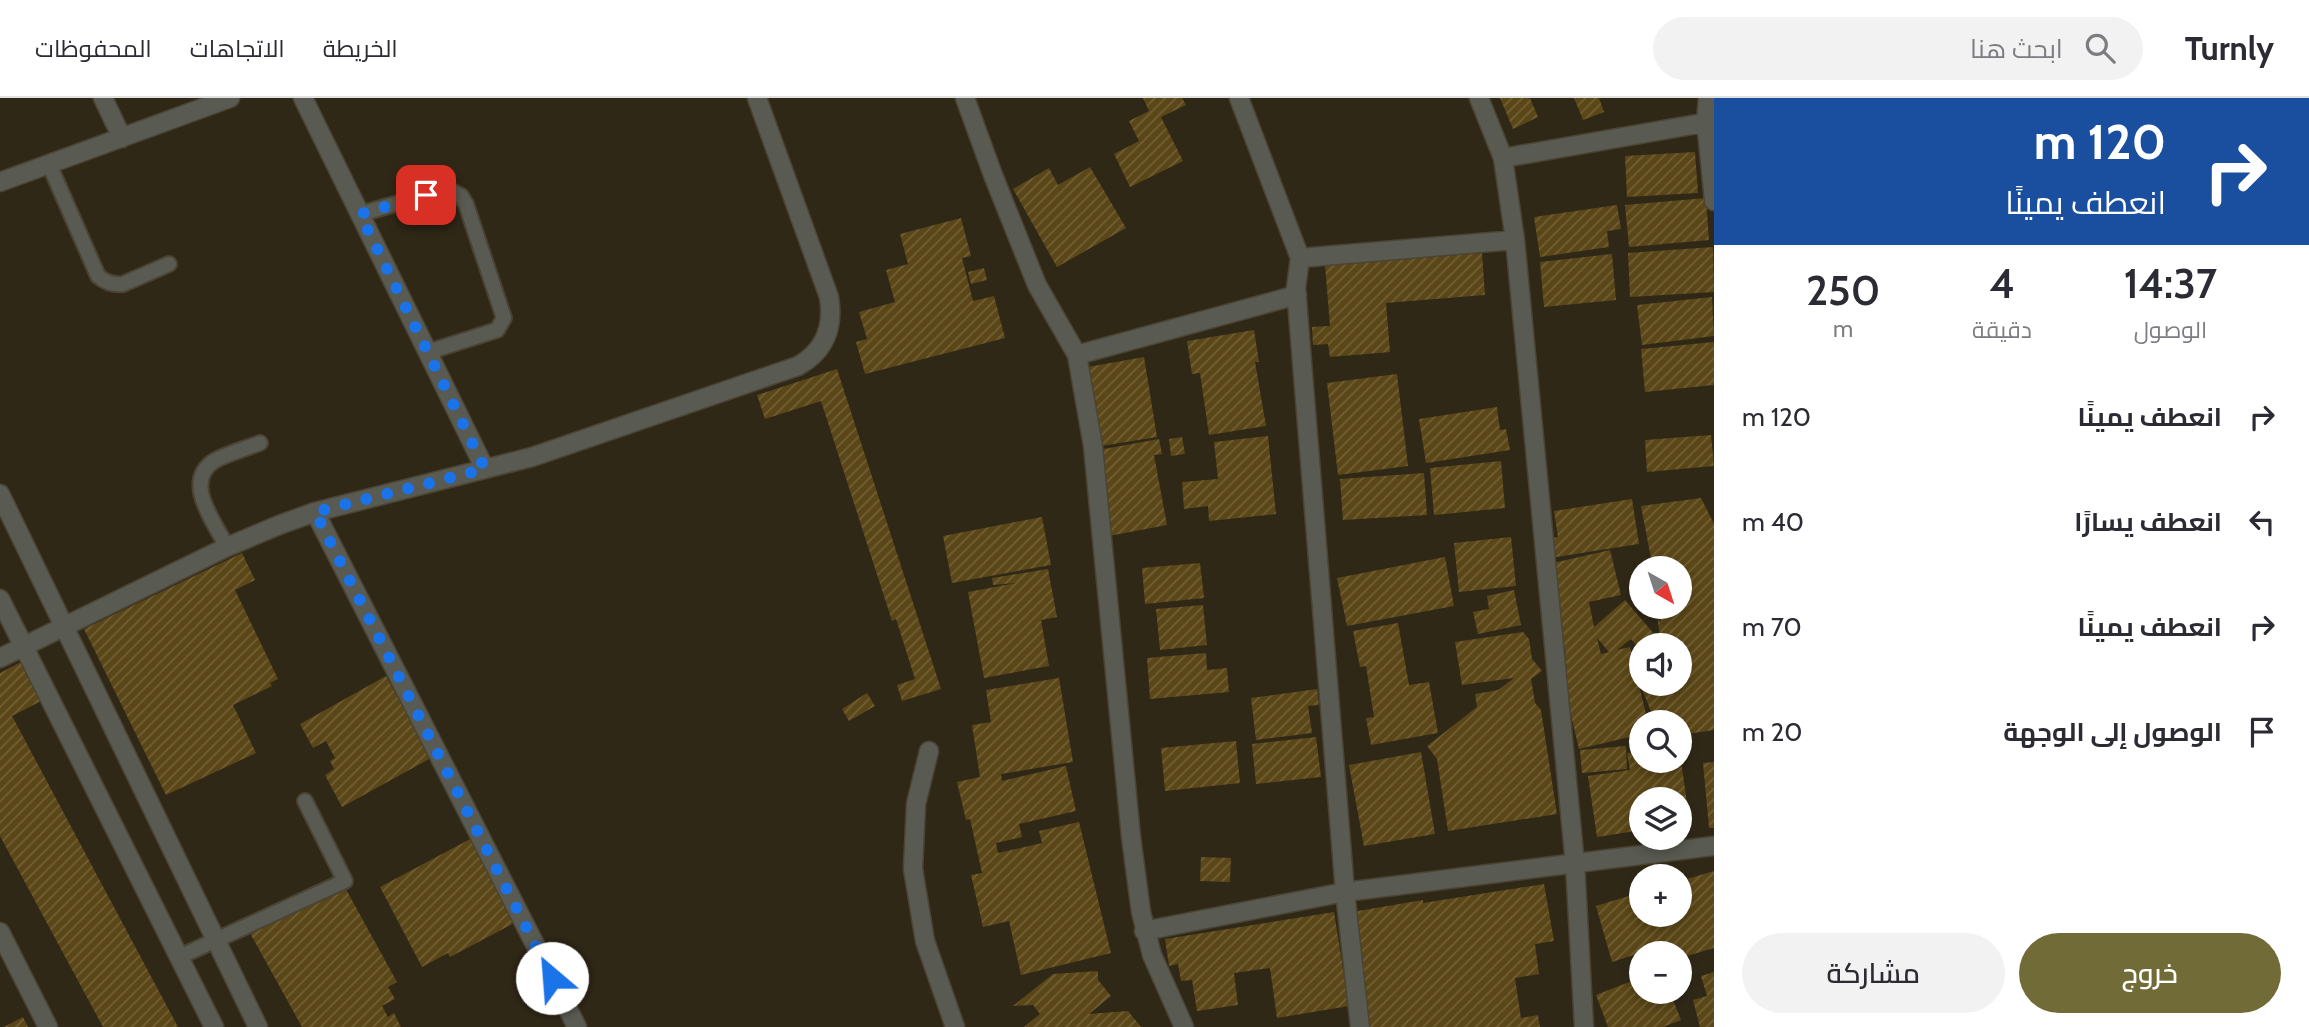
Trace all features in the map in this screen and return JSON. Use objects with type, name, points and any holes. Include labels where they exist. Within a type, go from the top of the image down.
[{"type":"street","points":[[103,98],[122,138]]},
{"type":"street","points":[[0,182],[230,98]]},
{"type":"street","points":[[303,98],[485,469]]},
{"type":"street","points":[[0,658],[227,547],[279,525],[315,512],[532,457],[798,366],[819,351],[830,326],[829,298],[757,98]]},
{"type":"street","points":[[965,98],[1037,285],[1077,355],[1093,446],[1131,837],[1144,932],[1184,1027]]},
{"type":"street","points":[[1239,98],[1300,258],[1297,295],[1345,892],[1360,1027]]},
{"type":"street","points":[[1479,98],[1503,158],[1515,240],[1575,864],[1584,1027]]},
{"type":"street","points":[[1708,98],[1714,201]]},
{"type":"street","points":[[1503,158],[1710,121]]},
{"type":"street","points":[[1300,258],[1515,240]]},
{"type":"street","points":[[1077,355],[1297,295]]},
{"type":"street","points":[[0,494],[258,1027]]},
{"type":"street","points":[[315,512],[577,1027]]},
{"type":"street","points":[[0,599],[214,1027]]},
{"type":"street","points":[[929,751],[916,804],[913,869],[925,941],[955,1027]]},
{"type":"street","points":[[1144,932],[1345,892],[1714,846]]},
{"type":"street","points":[[0,932],[48,1027]]},
{"type":"lane","points":[[50,164],[99,276],[104,281],[123,284],[169,264]]},
{"type":"lane","points":[[360,214],[448,189],[461,195],[466,204],[503,313],[502,324],[490,333],[428,352]]},
{"type":"lane","points":[[227,547],[199,492],[202,476],[214,462],[260,443]]},
{"type":"lane","points":[[179,957],[345,881],[305,801]]},
{"type":"building","points":[[1143,98],[1182,98],[1186,105],[1161,117],[1183,161],[1130,187],[1114,154],[1139,141],[1129,121],[1149,111]]},
{"type":"building","points":[[1500,98],[1530,98],[1538,117],[1513,129]]},
{"type":"building","points":[[1574,98],[1599,98],[1604,112],[1583,120]]},
{"type":"building","points":[[1695,152],[1698,193],[1627,197],[1625,156]]},
{"type":"building","points":[[1090,167],[1126,228],[1057,267],[1013,189],[1049,168],[1058,185]]},
{"type":"building","points":[[1706,198],[1709,240],[1629,247],[1625,205]]},
{"type":"building","points":[[1617,205],[1621,229],[1607,231],[1609,247],[1540,257],[1534,217]]},
{"type":"building","points":[[961,218],[971,256],[962,258],[973,301],[994,296],[1005,338],[865,374],[856,342],[867,339],[859,312],[895,302],[886,270],[908,264],[900,234]]},
{"type":"building","points":[[1713,247],[1714,292],[1630,297],[1628,253]]},
{"type":"building","points":[[1482,253],[1485,295],[1386,303],[1390,352],[1330,357],[1328,344],[1313,345],[1312,327],[1330,326],[1325,265]]},
{"type":"building","points":[[1612,254],[1616,300],[1544,307],[1540,262]]},
{"type":"building","points":[[984,268],[987,280],[971,284],[968,272]]},
{"type":"building","points":[[1712,297],[1714,336],[1642,345],[1637,305]]},
{"type":"building","points":[[1254,330],[1259,362],[1255,362],[1266,426],[1209,435],[1200,373],[1192,374],[1187,341]]},
{"type":"building","points":[[1714,342],[1714,385],[1645,392],[1641,349]]},
{"type":"building","points":[[1144,357],[1157,437],[1095,447],[1082,368]]},
{"type":"building","points":[[837,369],[941,689],[902,701],[897,685],[915,679],[896,619],[892,621],[821,401],[765,419],[757,395]]},
{"type":"building","points":[[1397,374],[1408,466],[1338,475],[1327,383]]},
{"type":"building","points":[[1497,407],[1500,430],[1506,429],[1510,450],[1426,463],[1419,419]]},
{"type":"building","points":[[1711,435],[1714,466],[1647,472],[1645,440]]},
{"type":"building","points":[[1268,436],[1276,514],[1209,521],[1208,506],[1184,509],[1182,482],[1218,479],[1214,442]]},
{"type":"building","points":[[1182,437],[1185,454],[1171,456],[1169,439]]},
{"type":"building","points":[[1159,439],[1162,454],[1154,455],[1167,525],[1109,536],[1093,451]]},
{"type":"building","points":[[1501,461],[1505,508],[1434,515],[1430,468]]},
{"type":"building","points":[[1424,473],[1427,515],[1343,520],[1340,479]]},
{"type":"building","points":[[1701,498],[1714,524],[1714,730],[1692,733],[1692,710],[1651,710],[1645,696],[1692,696],[1692,633],[1660,633],[1657,620],[1661,623],[1661,620],[1692,620],[1692,556],[1651,556],[1641,506]]},
{"type":"building","points":[[1632,499],[1639,544],[1550,558],[1548,539],[1558,537],[1554,511]]},
{"type":"building","points":[[1042,517],[1051,565],[952,583],[943,536]]},
{"type":"building","points":[[1511,537],[1516,586],[1459,592],[1454,543]]},
{"type":"building","points":[[1610,550],[1621,595],[1589,602],[1594,627],[1625,600],[1629,605],[1629,620],[1642,620],[1653,633],[1629,633],[1629,641],[1617,650],[1629,647],[1629,696],[1642,696],[1645,710],[1629,710],[1629,737],[1579,749],[1557,656],[1566,654],[1552,591],[1540,566]],"holes":[[[1597,638],[1609,652],[1601,654]]]},
{"type":"building","points":[[242,553],[255,580],[235,590],[278,679],[270,683],[272,686],[233,705],[256,753],[166,795],[84,629]]},
{"type":"building","points":[[1445,557],[1454,606],[1347,626],[1337,578]]},
{"type":"building","points":[[1200,563],[1204,598],[1145,604],[1142,568]]},
{"type":"building","points":[[1048,569],[1057,617],[1041,620],[1049,666],[984,678],[968,592],[1016,583],[993,585],[992,578]]},
{"type":"building","points":[[1514,590],[1521,625],[1478,634],[1473,612],[1489,609],[1487,596]]},
{"type":"building","points":[[1203,605],[1207,645],[1160,650],[1156,609]]},
{"type":"building","points":[[1398,623],[1409,685],[1429,682],[1438,733],[1371,745],[1366,718],[1374,717],[1366,666],[1360,667],[1353,631]]},
{"type":"building","points":[[1523,632],[1529,639],[1532,659],[1542,671],[1531,679],[1535,703],[1541,710],[1557,814],[1448,831],[1437,759],[1427,746],[1477,707],[1475,694],[1498,690],[1514,678],[1462,685],[1455,642]]},
{"type":"building","points":[[1206,653],[1207,670],[1227,668],[1229,692],[1150,699],[1147,658]]},
{"type":"building","points":[[25,660],[45,699],[12,716],[178,1027],[103,1027],[0,836],[0,673]]},
{"type":"building","points":[[386,676],[431,758],[342,807],[325,775],[334,769],[330,761],[335,758],[326,741],[313,748],[300,724]]},
{"type":"building","points":[[1059,678],[1073,762],[1001,774],[1002,781],[1066,766],[1076,811],[1019,824],[1022,837],[996,843],[998,853],[1042,843],[1039,831],[1079,822],[1111,953],[1021,975],[1009,921],[983,927],[971,875],[982,873],[970,819],[966,820],[957,782],[980,777],[972,725],[991,722],[986,690]]},
{"type":"building","points":[[1317,689],[1319,705],[1308,706],[1312,733],[1256,740],[1251,698]]},
{"type":"building","points":[[867,693],[875,706],[849,721],[842,709]]},
{"type":"building","points":[[1316,737],[1321,777],[1256,784],[1252,744]]},
{"type":"building","points":[[1236,741],[1240,783],[1165,791],[1161,748]]},
{"type":"building","points":[[1626,746],[1627,769],[1582,773],[1580,750]]},
{"type":"building","points":[[1421,752],[1435,834],[1364,846],[1349,765]]},
{"type":"building","points":[[1714,762],[1714,828],[1709,828],[1703,763]]},
{"type":"building","points":[[1629,770],[1629,773],[1683,773],[1685,787],[1629,787],[1629,832],[1597,837],[1588,776]]},
{"type":"building","points":[[472,838],[516,922],[450,957],[448,953],[422,967],[380,887]]},
{"type":"building","points":[[1201,857],[1231,858],[1230,882],[1200,881]]},
{"type":"building","points":[[1714,871],[1714,948],[1692,954],[1692,941],[1629,941],[1629,956],[1612,962],[1596,906],[1629,896],[1629,927],[1692,927],[1692,877]]},
{"type":"building","points":[[342,882],[397,982],[388,987],[395,999],[382,1006],[388,1017],[394,1013],[401,1027],[302,1027],[250,933]]},
{"type":"building","points":[[1544,884],[1554,941],[1535,944],[1539,974],[1515,978],[1521,1018],[1538,1015],[1540,1027],[1370,1027],[1352,912]]},
{"type":"building","points":[[1334,912],[1349,1006],[1277,1018],[1270,968],[1234,973],[1238,1005],[1197,1011],[1192,980],[1181,981],[1178,964],[1169,966],[1165,939]]},
{"type":"building","points":[[1098,971],[1098,980],[1111,996],[1089,1014],[1128,1011],[1141,1027],[1024,1027],[1040,1014],[1033,1005],[1013,1006],[1053,974]]},
{"type":"building","points":[[1714,972],[1714,1027],[1700,1027],[1693,1000],[1707,996],[1701,976]]},
{"type":"building","points":[[1629,982],[1629,1004],[1675,1004],[1681,1020],[1663,1027],[1608,1027],[1596,995]]},
{"type":"building","points":[[23,1017],[28,1027],[4,1027]]},
{"type":"route","points":[[426,195],[360,214],[485,469],[315,512],[552,978]]}]
